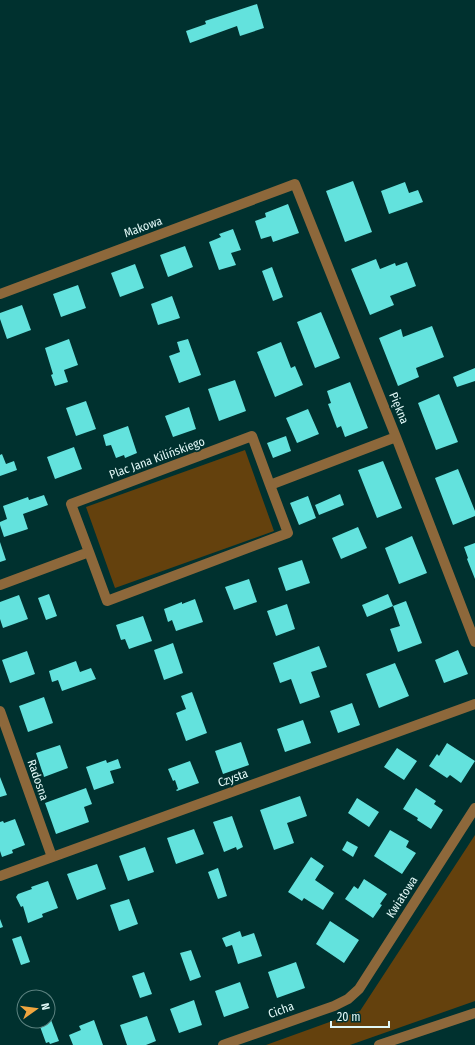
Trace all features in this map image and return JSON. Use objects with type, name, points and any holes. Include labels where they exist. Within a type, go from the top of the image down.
[{"type":"street","name":"Makowa","points":[[0,294],[295,184]]},
{"type":"street","name":"Piękna","points":[[295,184],[396,437],[475,642]]},
{"type":"street","name":"Plac Jana Kilińskiego","points":[[252,436],[288,533],[107,601],[89,552],[71,504],[252,436]]},
{"type":"street","points":[[270,485],[396,437]]},
{"type":"street","points":[[0,585],[89,552]]},
{"type":"street","name":"Czysta","points":[[0,876],[475,704]]},
{"type":"street","name":"Radosna","points":[[0,711],[52,857]]},
{"type":"street","name":"Kwiatowa","points":[[348,999],[358,990],[475,808]]},
{"type":"street","name":"Cicha","points":[[223,1045],[334,1006],[348,999]]},
{"type":"street","points":[[379,1045],[475,1013]]},
{"type":"shaded area","points":[[245,450],[274,531],[115,588],[86,507]]},
{"type":"shaded area","points":[[475,835],[475,1001],[350,1045],[266,1045],[360,1011]]},
{"type":"building","points":[[257,4],[264,28],[240,36],[237,26],[190,43],[186,31],[206,24],[205,21]]},
{"type":"building","points":[[353,181],[372,232],[345,242],[326,191]]},
{"type":"building","points":[[405,182],[409,193],[418,190],[423,202],[389,214],[381,191]]},
{"type":"building","points":[[288,204],[299,233],[273,242],[271,236],[261,239],[255,221],[266,217],[265,213]]},
{"type":"building","points":[[233,229],[241,250],[231,253],[236,265],[219,270],[209,242],[221,237],[219,234]]},
{"type":"building","points":[[185,246],[193,267],[168,277],[160,255]]},
{"type":"building","points":[[376,259],[380,269],[395,263],[396,266],[407,262],[416,286],[390,296],[394,305],[370,315],[351,269]]},
{"type":"building","points":[[135,264],[144,288],[120,297],[111,273]]},
{"type":"building","points":[[272,267],[283,297],[273,301],[262,271]]},
{"type":"building","points":[[78,285],[86,308],[61,317],[53,294]]},
{"type":"building","points":[[172,296],[180,318],[158,325],[151,304]]},
{"type":"building","points":[[22,305],[31,330],[7,339],[0,319],[0,313]]},
{"type":"building","points":[[321,312],[340,358],[315,368],[297,322]]},
{"type":"building","points":[[432,326],[444,357],[416,368],[419,377],[398,386],[379,338],[401,329],[403,337]]},
{"type":"building","points":[[69,339],[78,365],[64,370],[68,382],[55,386],[45,348]]},
{"type":"building","points":[[188,339],[201,375],[179,383],[169,356],[180,352],[177,342]]},
{"type":"building","points":[[281,342],[291,368],[295,366],[303,385],[275,397],[257,352]]},
{"type":"building","points":[[475,368],[475,381],[457,387],[453,377]]},
{"type":"building","points":[[235,380],[246,411],[219,421],[208,389]]},
{"type":"building","points":[[350,382],[368,428],[345,437],[341,426],[337,428],[328,404],[331,403],[327,391]]},
{"type":"building","points":[[439,394],[458,442],[436,450],[418,403]]},
{"type":"building","points":[[86,401],[96,429],[76,436],[66,408]]},
{"type":"building","points":[[189,407],[196,429],[173,437],[165,416]]},
{"type":"building","points":[[308,409],[319,434],[297,443],[286,418]]},
{"type":"building","points":[[128,426],[137,453],[125,458],[124,455],[116,458],[111,445],[106,446],[103,435]]},
{"type":"building","points":[[286,436],[291,451],[273,458],[267,443]]},
{"type":"building","points":[[74,447],[82,469],[55,479],[47,457]]},
{"type":"building","points":[[2,454],[6,464],[14,461],[17,470],[0,476],[0,455]]},
{"type":"building","points":[[383,461],[402,508],[377,518],[358,470]]},
{"type":"building","points":[[458,469],[475,511],[475,516],[453,525],[435,478]]},
{"type":"building","points":[[340,494],[344,505],[319,515],[315,505]]},
{"type":"building","points":[[44,495],[48,505],[23,514],[28,529],[4,537],[0,525],[0,522],[7,519],[3,506],[28,497],[29,500]]},
{"type":"building","points":[[308,496],[316,518],[299,525],[290,503]]},
{"type":"building","points":[[358,527],[367,548],[341,559],[332,538]]},
{"type":"building","points":[[412,536],[427,573],[399,584],[385,548]]},
{"type":"building","points":[[0,542],[6,560],[0,562]]},
{"type":"building","points":[[475,543],[475,579],[464,547]]},
{"type":"building","points":[[302,560],[310,583],[286,591],[278,568]]},
{"type":"building","points":[[249,579],[257,602],[234,610],[225,587]]},
{"type":"building","points":[[49,594],[57,616],[46,620],[38,598]]},
{"type":"building","points":[[388,594],[393,606],[367,617],[362,605]]},
{"type":"building","points":[[19,595],[28,619],[3,628],[0,619],[0,602]]},
{"type":"building","points":[[195,599],[203,622],[176,631],[172,620],[168,622],[164,609]]},
{"type":"building","points":[[406,601],[422,643],[398,652],[390,629],[400,626],[393,606]]},
{"type":"building","points":[[287,604],[295,629],[276,636],[267,611]]},
{"type":"building","points":[[143,616],[152,641],[129,649],[125,639],[121,640],[116,625]]},
{"type":"building","points":[[173,643],[183,673],[164,680],[154,650]]},
{"type":"building","points":[[319,646],[327,667],[311,672],[320,697],[300,704],[291,679],[280,683],[273,663]]},
{"type":"building","points":[[458,650],[468,674],[444,683],[435,660]]},
{"type":"building","points":[[27,651],[35,674],[10,683],[2,660]]},
{"type":"building","points":[[76,661],[80,672],[91,668],[96,679],[62,691],[58,680],[52,682],[49,671]]},
{"type":"building","points":[[395,663],[409,696],[379,708],[366,674]]},
{"type":"building","points":[[192,692],[207,733],[186,741],[176,713],[186,709],[181,696]]},
{"type":"building","points":[[44,697],[53,723],[28,732],[19,706]]},
{"type":"building","points":[[352,703],[360,725],[338,733],[330,711]]},
{"type":"building","points":[[303,720],[311,743],[285,752],[277,729]]},
{"type":"building","points":[[241,742],[249,765],[223,774],[215,751]]},
{"type":"building","points":[[447,743],[475,761],[461,783],[450,775],[447,778],[429,766],[437,754],[439,756]]},
{"type":"building","points":[[60,745],[68,768],[44,777],[36,753]]},
{"type":"building","points":[[397,748],[417,761],[404,780],[384,767]]},
{"type":"building","points":[[118,759],[121,768],[110,771],[114,783],[94,790],[86,767],[106,760],[107,763]]},
{"type":"building","points":[[190,761],[199,783],[177,791],[176,790],[178,789],[175,780],[173,781],[168,769]]},
{"type":"building","points":[[0,777],[7,795],[0,797]]},
{"type":"building","points":[[86,788],[92,804],[84,807],[89,822],[56,834],[45,803]]},
{"type":"building","points":[[416,788],[436,801],[434,804],[443,810],[431,829],[417,820],[418,818],[403,809]]},
{"type":"building","points":[[300,796],[307,816],[287,823],[294,843],[274,850],[260,810]]},
{"type":"building","points":[[357,798],[379,812],[369,827],[348,813]]},
{"type":"building","points":[[232,816],[243,847],[237,850],[236,847],[224,852],[213,822]]},
{"type":"building","points":[[15,819],[25,845],[12,850],[13,853],[2,857],[0,851],[0,822],[3,821],[4,823]]},
{"type":"building","points":[[194,829],[204,854],[176,864],[167,838]]},
{"type":"building","points":[[390,830],[409,841],[406,847],[416,853],[402,874],[374,856]]},
{"type":"building","points":[[347,841],[358,847],[353,857],[342,850]]},
{"type":"building","points":[[145,847],[154,872],[128,881],[119,856]]},
{"type":"building","points":[[311,857],[324,866],[315,880],[334,893],[323,910],[304,898],[302,901],[288,892]]},
{"type":"building","points":[[97,864],[106,889],[77,900],[67,874]]},
{"type":"building","points":[[218,868],[227,896],[218,899],[208,872]]},
{"type":"building","points":[[364,879],[387,894],[380,904],[382,905],[373,918],[345,899],[354,886],[358,889]]},
{"type":"building","points":[[48,881],[58,908],[42,914],[43,917],[28,923],[23,906],[21,907],[16,897],[18,894],[32,889],[31,887]]},
{"type":"building","points":[[129,899],[138,924],[119,931],[110,905]]},
{"type":"building","points":[[0,919],[3,927],[0,928]]},
{"type":"building","points":[[330,921],[359,940],[344,963],[316,944]]},
{"type":"building","points":[[240,931],[242,937],[254,933],[262,956],[238,964],[232,945],[226,947],[222,938]]},
{"type":"building","points":[[21,936],[30,962],[21,965],[12,939]]},
{"type":"building","points":[[191,950],[201,977],[190,981],[180,953]]},
{"type":"building","points":[[296,962],[305,988],[277,998],[268,972]]},
{"type":"building","points":[[144,972],[152,994],[140,998],[132,976]]},
{"type":"building","points":[[240,982],[249,1008],[224,1017],[215,991]]},
{"type":"building","points":[[194,1000],[202,1025],[179,1033],[170,1009]]},
{"type":"building","points":[[147,1016],[156,1041],[146,1045],[127,1045],[120,1025]]},
{"type":"building","points":[[94,1020],[103,1045],[73,1045],[69,1035],[81,1030],[79,1026]]},
{"type":"building","points":[[41,1029],[54,1029],[59,1041],[50,1044],[49,1042],[46,1043]]}]
